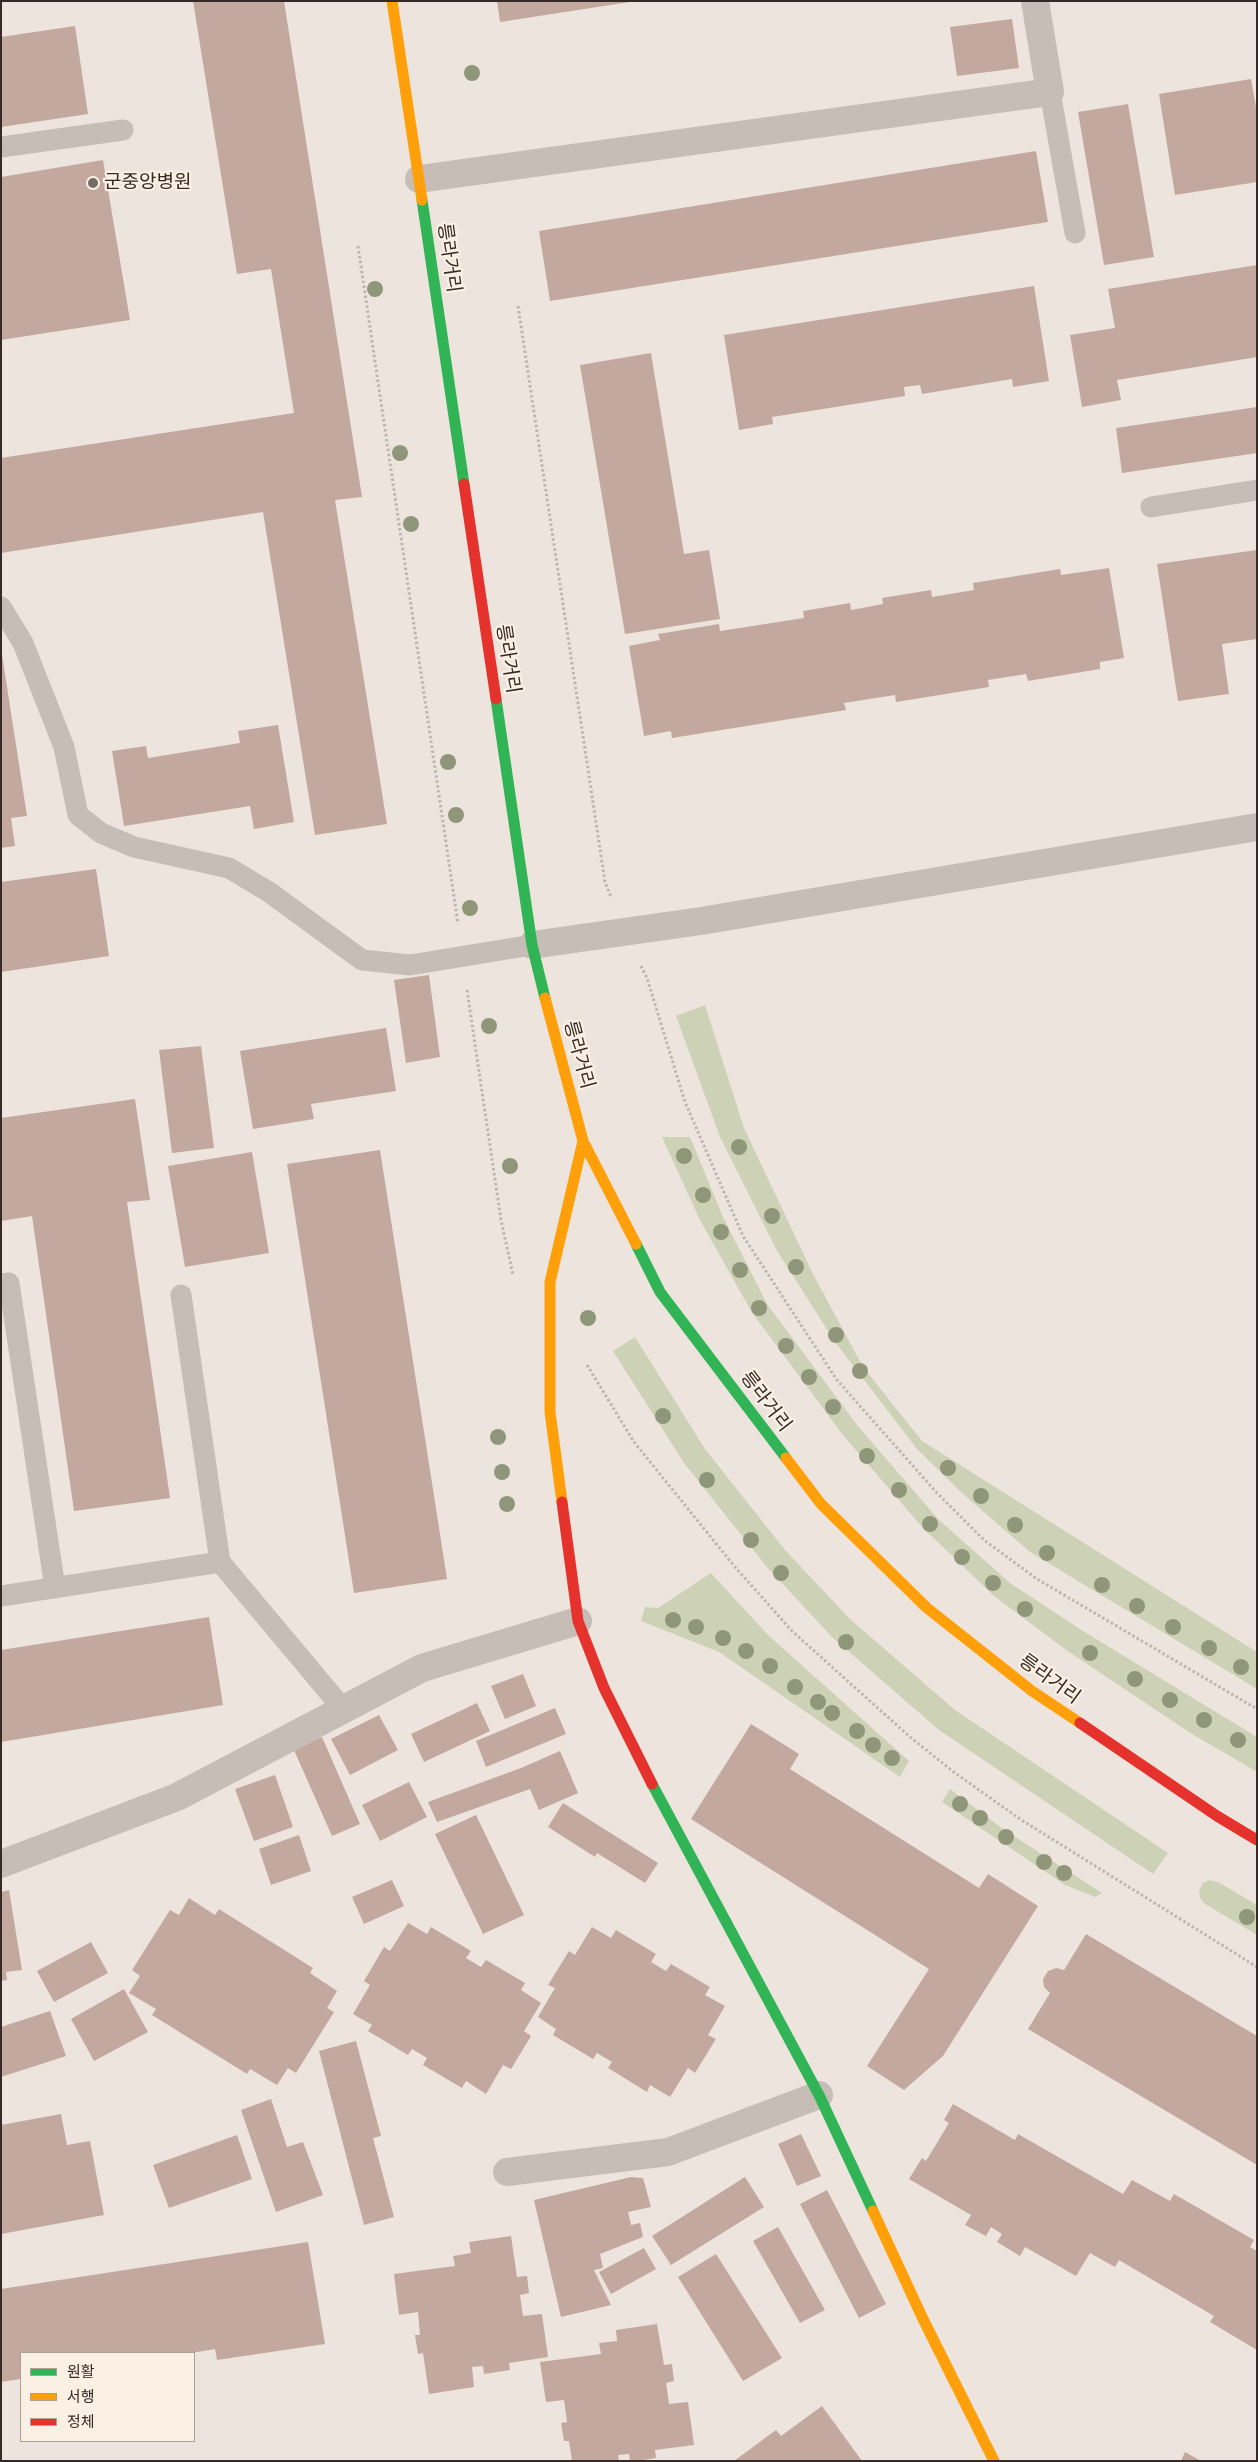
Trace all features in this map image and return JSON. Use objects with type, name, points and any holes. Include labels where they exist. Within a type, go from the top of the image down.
[{"type":"main road","name":"릉라거리","points":[[392,1],[532,946],[553,1034],[583,1141],[660,1292],[821,1504],[927,1608],[1032,1691],[1216,1816],[1257,1840]]},
{"type":"main road","points":[[583,1141],[550,1282],[550,1412],[578,1621],[604,1688],[668,1817],[819,2095],[922,2319],[994,2461]]},
{"type":"street","points":[[419,179],[1050,92],[1035,1]]},
{"type":"street","points":[[532,946],[1257,827]]},
{"type":"street","points":[[1,1864],[177,1797],[422,1668],[578,1621]]},
{"type":"street","points":[[507,2172],[668,2152],[819,2095]]},
{"type":"lane","points":[[1050,92],[1074,233]]},
{"type":"lane","points":[[1,148],[124,130]]},
{"type":"lane","points":[[1151,507],[1257,490]]},
{"type":"lane","points":[[1,607],[23,643],[64,747],[78,816],[100,833],[134,847],[229,868],[269,892],[362,960],[410,965],[532,946]]},
{"type":"lane","points":[[1,1284],[9,1283],[55,1588]]},
{"type":"lane","points":[[181,1295],[220,1562],[344,1710]]},
{"type":"lane","points":[[1,1596],[220,1562]]},
{"type":"path","points":[[518,306],[605,882],[624,932],[647,978],[685,1102],[743,1236],[837,1380],[936,1492],[984,1540],[1037,1579],[1257,1710]]},
{"type":"green space","points":[[705,1005],[744,1128],[813,1274],[863,1367],[922,1441],[1257,1652],[1257,1689],[1030,1552],[962,1493],[917,1449],[835,1342],[776,1249],[720,1137],[676,1016]]},
{"type":"green space","points":[[662,1137],[690,1137],[723,1217],[767,1304],[857,1425],[938,1519],[1010,1583],[1083,1631],[1257,1737],[1257,1772],[1192,1734],[1069,1652],[994,1596],[923,1528],[842,1434],[751,1311],[700,1220]]},
{"type":"green space","points":[[635,1337],[705,1449],[785,1550],[850,1619],[955,1710],[1168,1853],[1153,1874],[939,1730],[832,1637],[766,1566],[684,1463],[613,1351]]},
{"type":"green space","points":[[711,1573],[768,1635],[909,1761],[900,1777],[719,1652],[641,1621],[645,1607],[658,1608]]},
{"type":"green space","points":[[950,1789],[1003,1829],[1102,1893],[1095,1897],[1065,1885],[942,1802]]},
{"type":"green space","points":[[1210,1880],[1218,1882],[1257,1905],[1257,1935],[1205,1904],[1200,1898],[1199,1891],[1203,1883]]},
{"type":"building","points":[[193,1],[284,1],[362,497],[335,500],[387,824],[315,835],[263,512],[1,553],[1,458],[294,413],[271,269],[237,274]]},
{"type":"building","points":[[497,1],[630,1],[630,2],[500,22]]},
{"type":"building","points":[[1012,19],[1019,68],[957,76],[950,27]]},
{"type":"building","points":[[75,26],[88,114],[1,127],[1,37]]},
{"type":"building","points":[[1251,79],[1257,113],[1257,182],[1175,195],[1159,94]]},
{"type":"building","points":[[1128,104],[1154,257],[1104,265],[1078,112]]},
{"type":"building","points":[[1036,151],[1048,222],[550,301],[539,231]]},
{"type":"building","points":[[103,160],[130,320],[1,340],[1,177]]},
{"type":"building","points":[[1257,265],[1257,357],[1117,380],[1121,400],[1082,407],[1070,335],[1115,328],[1108,289]]},
{"type":"building","points":[[1034,286],[1049,381],[1013,387],[1012,379],[922,394],[920,385],[904,387],[905,396],[772,417],[773,424],[739,430],[724,335]]},
{"type":"building","points":[[651,353],[684,554],[709,550],[720,619],[625,634],[580,365]]},
{"type":"building","points":[[1257,407],[1257,453],[1122,473],[1116,428]]},
{"type":"building","points":[[1257,550],[1257,639],[1222,644],[1229,694],[1178,701],[1157,564]]},
{"type":"building","points":[[1109,568],[1124,658],[1100,662],[1100,669],[1028,681],[1026,674],[988,680],[989,687],[896,702],[895,695],[844,703],[846,710],[672,738],[671,731],[644,736],[629,646],[660,640],[658,634],[719,624],[720,631],[804,618],[803,611],[850,603],[851,610],[883,604],[882,598],[931,590],[932,597],[974,590],[973,583],[1060,569],[1061,575]]},
{"type":"building","points":[[1,648],[27,816],[11,818],[15,846],[1,848]]},
{"type":"building","points":[[278,725],[294,822],[254,829],[250,806],[124,826],[112,751],[146,746],[148,758],[240,743],[238,731]]},
{"type":"building","points":[[96,869],[109,956],[1,972],[1,882]]},
{"type":"building","points":[[429,975],[440,1057],[406,1063],[394,980]]},
{"type":"building","points":[[386,1028],[396,1091],[311,1104],[314,1119],[253,1129],[240,1051]]},
{"type":"building","points":[[201,1046],[214,1148],[172,1153],[159,1050]]},
{"type":"building","points":[[135,1099],[150,1200],[127,1202],[170,1498],[74,1511],[32,1216],[1,1221],[1,1118]]},
{"type":"building","points":[[380,1150],[447,1579],[354,1593],[287,1164]]},
{"type":"building","points":[[252,1152],[269,1253],[185,1267],[168,1166]]},
{"type":"building","points":[[209,1617],[223,1705],[1,1742],[1,1650]]},
{"type":"building","points":[[523,1674],[536,1706],[505,1719],[491,1686]]},
{"type":"building","points":[[477,1703],[490,1731],[424,1762],[411,1734]]},
{"type":"building","points":[[555,1708],[566,1734],[486,1767],[476,1741]]},
{"type":"building","points":[[379,1715],[398,1750],[350,1775],[331,1739]]},
{"type":"building","points":[[751,1724],[799,1754],[790,1769],[979,1888],[988,1874],[1038,1906],[943,2056],[904,2090],[867,2066],[929,1969],[691,1819]]},
{"type":"building","points":[[322,1737],[360,1824],[332,1836],[294,1750]]},
{"type":"building","points":[[560,1751],[578,1793],[539,1810],[530,1789],[437,1822],[428,1802],[521,1768]]},
{"type":"building","points":[[275,1775],[293,1827],[254,1841],[235,1789]]},
{"type":"building","points":[[409,1782],[427,1817],[380,1841],[362,1805]]},
{"type":"building","points":[[563,1803],[658,1863],[645,1883],[597,1853],[595,1857],[548,1827]]},
{"type":"building","points":[[476,1815],[524,1915],[483,1934],[435,1834]]},
{"type":"building","points":[[299,1835],[311,1871],[271,1885],[259,1849]]},
{"type":"building","points":[[392,1880],[404,1906],[364,1924],[352,1897]]},
{"type":"building","points":[[9,1890],[22,1970],[6,1972],[7,1980],[1,1981],[1,1892]]},
{"type":"building","points":[[189,1898],[215,1915],[219,1909],[313,1968],[310,1973],[337,1991],[327,2008],[334,2012],[296,2073],[288,2068],[277,2085],[250,2069],[247,2074],[152,2015],[156,2009],[129,1993],[140,1976],[132,1970],[170,1910],[179,1915]]},
{"type":"building","points":[[408,1923],[427,1934],[431,1927],[471,1951],[466,1958],[481,1967],[486,1960],[525,1983],[521,1990],[541,2003],[524,2031],[531,2036],[511,2069],[503,2065],[486,2094],[466,2081],[462,2088],[423,2065],[427,2058],[412,2049],[408,2055],[368,2031],[372,2025],[353,2014],[370,1985],[364,1981],[384,1947],[390,1951]]},
{"type":"building","points":[[592,1927],[611,1938],[616,1930],[656,1954],[651,1962],[666,1971],[671,1964],[710,1987],[705,1995],[725,2006],[708,2035],[716,2039],[695,2073],[688,2068],[670,2097],[650,2085],[647,2092],[608,2068],[612,2062],[597,2053],[593,2059],[553,2035],[556,2029],[538,2017],[555,1988],[548,1985],[569,1951],[575,1955]]},
{"type":"building","points":[[1086,1934],[1257,2036],[1257,2165],[1028,2029],[1050,1993],[1044,1987],[1043,1979],[1048,1971],[1056,1968],[1064,1970]]},
{"type":"building","points":[[91,1942],[108,1973],[54,2002],[37,1971]]},
{"type":"building","points":[[124,1989],[148,2032],[94,2061],[71,2019]]},
{"type":"building","points":[[50,2011],[66,2056],[1,2077],[1,2027]]},
{"type":"building","points":[[356,2041],[381,2136],[373,2138],[394,2217],[364,2225],[319,2051]]},
{"type":"building","points":[[271,2099],[287,2147],[303,2142],[323,2195],[276,2212],[241,2110]]},
{"type":"building","points":[[953,2104],[1015,2140],[1018,2134],[1123,2194],[1132,2180],[1170,2201],[1174,2194],[1254,2240],[1250,2247],[1257,2251],[1257,2350],[1210,2322],[1214,2316],[1119,2260],[1115,2267],[1090,2253],[1076,2276],[1025,2247],[1020,2256],[997,2242],[1002,2234],[991,2227],[986,2236],[965,2225],[971,2215],[909,2179],[922,2158],[926,2161],[949,2123],[944,2120]]},
{"type":"building","points":[[61,2114],[67,2145],[90,2141],[104,2215],[1,2234],[1,2125]]},
{"type":"building","points":[[801,2134],[821,2176],[797,2186],[778,2144]]},
{"type":"building","points":[[237,2135],[252,2179],[169,2208],[153,2165]]},
{"type":"building","points":[[631,2177],[643,2178],[651,2207],[628,2212],[631,2225],[640,2223],[643,2237],[600,2254],[603,2268],[594,2270],[611,2305],[561,2317],[534,2200]]},
{"type":"building","points":[[745,2177],[764,2207],[671,2265],[652,2236]]},
{"type":"building","points":[[827,2190],[886,2304],[859,2318],[800,2204]]},
{"type":"building","points":[[778,2227],[825,2310],[800,2323],[753,2241]]},
{"type":"building","points":[[511,2236],[517,2277],[527,2276],[529,2293],[520,2295],[523,2316],[542,2314],[548,2357],[509,2363],[510,2370],[484,2374],[483,2366],[472,2367],[474,2387],[429,2394],[423,2353],[418,2354],[415,2335],[420,2335],[418,2312],[399,2315],[394,2274],[455,2266],[453,2256],[471,2253],[469,2242]]},
{"type":"building","points":[[308,2242],[325,2344],[217,2360],[215,2349],[195,2352],[20,2352],[20,2379],[1,2382],[1,2289]]},
{"type":"building","points":[[644,2248],[656,2269],[611,2294],[599,2272]]},
{"type":"building","points":[[716,2254],[782,2358],[743,2381],[678,2277]]},
{"type":"building","points":[[657,2324],[664,2365],[672,2364],[674,2381],[666,2383],[669,2404],[688,2402],[694,2445],[655,2450],[656,2458],[637,2461],[630,2461],[629,2454],[618,2455],[619,2461],[572,2461],[569,2441],[564,2441],[561,2423],[567,2422],[564,2400],[546,2402],[540,2362],[601,2354],[599,2343],[617,2341],[616,2330]]},
{"type":"building","points":[[822,2406],[862,2461],[734,2461],[776,2430],[781,2436]]},
{"type":"building","points":[[1185,2452],[1201,2461],[1181,2461]]},
{"type":"traffic: fast","points":[[422,200],[464,484]]},
{"type":"traffic: fast","points":[[496,699],[532,945],[545,998]]},
{"type":"traffic: fast","points":[[636,1244],[660,1292],[786,1458]]},
{"type":"traffic: fast","points":[[652,1784],[819,2095],[873,2211]]},
{"type":"traffic: slow","points":[[392,1],[422,200]]},
{"type":"traffic: slow","points":[[545,998],[583,1141],[636,1244]]},
{"type":"traffic: slow","points":[[562,1502],[550,1412],[550,1282],[583,1141]]},
{"type":"traffic: slow","points":[[786,1458],[821,1504],[927,1608],[1032,1691],[1080,1723]]},
{"type":"traffic: slow","points":[[873,2211],[923,2319],[994,2461]]},
{"type":"traffic: jam","points":[[464,484],[496,699]]},
{"type":"traffic: jam","points":[[562,1502],[578,1621],[604,1688],[652,1784]]},
{"type":"traffic: jam","points":[[1080,1723],[1217,1816],[1257,1840]]},
{"type":"place","name":"군중앙병원","points":[[93,183]]}]
